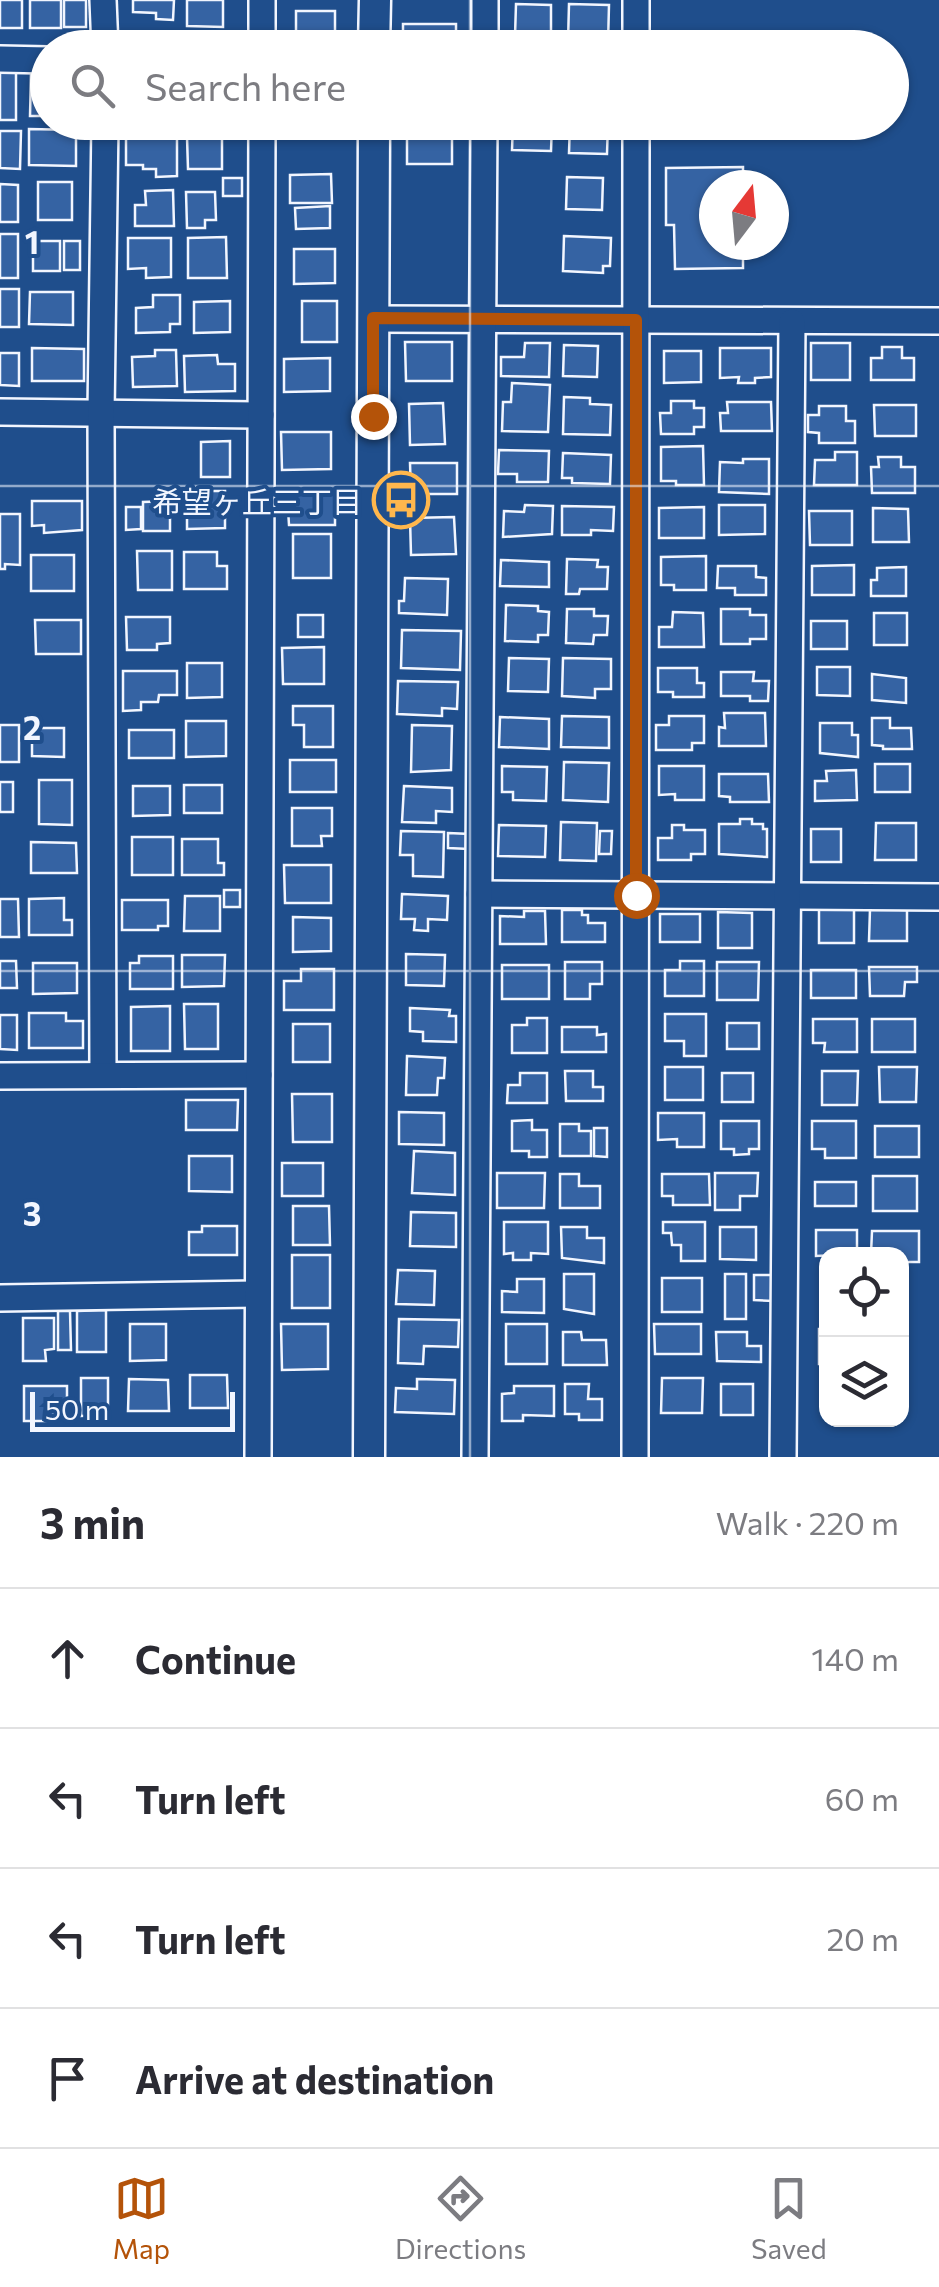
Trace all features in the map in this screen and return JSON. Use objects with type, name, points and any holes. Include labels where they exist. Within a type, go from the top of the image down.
[{"type":"street","points":[[103,0],[104,30]]},
{"type":"street","points":[[262,0],[262,30]]},
{"type":"street","points":[[374,0],[374,30]]},
{"type":"street","points":[[485,0],[485,30]]},
{"type":"street","points":[[636,0],[636,30]]},
{"type":"street","points":[[0,59],[30,60]]},
{"type":"street","points":[[103,1075],[101,414],[105,140]]},
{"type":"street","points":[[258,1457],[262,140]]},
{"type":"street","points":[[369,1457],[374,140]]},
{"type":"street","points":[[475,1457],[484,140]]},
{"type":"street","points":[[635,1457],[636,140]]},
{"type":"street","points":[[373,318],[939,320]]},
{"type":"street","points":[[783,1457],[792,322]]},
{"type":"street","points":[[0,412],[261,415]]},
{"type":"street","points":[[479,894],[939,897]]},
{"type":"street","points":[[0,1076],[259,1075]]},
{"type":"street","points":[[0,1298],[258,1294]]},
{"type":"building","points":[[0,0],[22,0],[22,28],[0,28]]},
{"type":"building","points":[[30,0],[61,0],[61,28],[30,28]]},
{"type":"building","points":[[64,0],[86,0],[86,27],[64,27]]},
{"type":"building","points":[[133,0],[174,0],[173,20],[156,19],[156,13],[133,12]]},
{"type":"building","points":[[187,0],[223,0],[223,27],[187,26]]},
{"type":"building","points":[[516,4],[551,5],[551,30],[515,30]]},
{"type":"building","points":[[569,4],[609,5],[608,30],[568,30]]},
{"type":"building","points":[[296,11],[335,11],[335,30],[296,30]]},
{"type":"building","points":[[403,24],[456,24],[456,30],[403,30]]},
{"type":"building","points":[[0,72],[16,72],[16,120],[0,120]]},
{"type":"building","points":[[29,129],[30,140],[76,140],[76,166],[29,165]]},
{"type":"building","points":[[0,131],[21,131],[20,169],[0,168]]},
{"type":"building","points":[[126,140],[177,140],[177,176],[156,177],[156,169],[126,165]]},
{"type":"building","points":[[187,140],[222,140],[222,169],[188,169]]},
{"type":"building","points":[[407,140],[452,140],[452,164],[407,164]]},
{"type":"building","points":[[512,140],[551,140],[551,151],[512,150]]},
{"type":"building","points":[[569,140],[607,140],[607,154],[569,153]]},
{"type":"building","points":[[743,167],[699,170],[699,260],[743,260],[743,268],[675,269],[674,225],[666,225],[666,168]]},
{"type":"building","points":[[331,174],[332,203],[290,203],[290,175]]},
{"type":"building","points":[[567,177],[603,178],[602,210],[566,209]]},
{"type":"building","points":[[223,178],[242,178],[242,196],[223,196]]},
{"type":"building","points":[[38,182],[72,182],[72,220],[38,220]]},
{"type":"building","points":[[0,184],[18,185],[18,222],[0,222]]},
{"type":"building","points":[[173,190],[174,226],[135,226],[135,205],[146,205],[145,191]]},
{"type":"building","points":[[186,192],[215,192],[216,220],[205,220],[205,228],[187,228]]},
{"type":"building","points":[[330,206],[330,228],[296,229],[295,208]]},
{"type":"building","points":[[0,234],[18,234],[18,278],[0,278]]},
{"type":"building","points":[[564,236],[611,238],[610,266],[603,266],[603,273],[563,271]]},
{"type":"building","points":[[226,237],[227,278],[188,278],[188,238]]},
{"type":"building","points":[[128,238],[171,238],[171,277],[146,278],[146,268],[128,269]]},
{"type":"building","points":[[33,241],[60,241],[60,271],[33,271]]},
{"type":"building","points":[[64,241],[80,241],[80,270],[64,270]]},
{"type":"building","points":[[294,249],[335,249],[335,283],[294,284]]},
{"type":"building","points":[[0,289],[19,289],[19,327],[0,327]]},
{"type":"building","points":[[30,292],[73,292],[73,325],[29,324]]},
{"type":"building","points":[[153,295],[180,295],[180,324],[170,324],[170,332],[136,333],[136,308],[153,307]]},
{"type":"building","points":[[230,301],[230,332],[194,333],[194,302]]},
{"type":"building","points":[[302,301],[337,301],[337,342],[302,342]]},
{"type":"building","points":[[405,342],[452,342],[452,381],[406,381]]},
{"type":"building","points":[[525,343],[550,343],[549,377],[501,376],[501,357],[524,357]]},
{"type":"building","points":[[811,343],[850,343],[850,380],[811,380]]},
{"type":"building","points":[[564,345],[598,346],[597,377],[563,376]]},
{"type":"building","points":[[882,347],[902,347],[902,358],[914,358],[914,380],[871,380],[871,358],[882,358]]},
{"type":"building","points":[[32,348],[84,349],[84,381],[32,381]]},
{"type":"building","points":[[720,348],[771,348],[771,377],[755,378],[755,383],[738,383],[739,377],[720,378]]},
{"type":"building","points":[[155,350],[176,350],[177,386],[133,387],[132,357],[155,356]]},
{"type":"building","points":[[664,351],[701,351],[701,382],[664,383]]},
{"type":"building","points":[[0,353],[19,353],[19,386],[0,385]]},
{"type":"building","points":[[217,355],[218,364],[235,364],[235,391],[185,392],[184,356]]},
{"type":"building","points":[[330,358],[330,391],[284,392],[284,359]]},
{"type":"building","points":[[512,383],[550,385],[548,432],[502,431],[503,402],[511,402]]},
{"type":"building","points":[[564,397],[590,398],[590,404],[611,405],[610,435],[563,434]]},
{"type":"building","points":[[671,401],[694,401],[694,408],[704,408],[704,427],[694,427],[694,434],[661,434],[660,413],[671,413]]},
{"type":"building","points":[[727,402],[771,402],[772,431],[721,431],[720,413],[728,413]]},
{"type":"building","points":[[443,403],[445,444],[410,445],[409,404]]},
{"type":"building","points":[[874,405],[916,405],[916,436],[875,436]]},
{"type":"building","points":[[819,406],[846,406],[846,421],[855,421],[855,443],[819,443],[819,433],[808,432],[808,415],[819,415]]},
{"type":"building","points":[[281,432],[331,432],[331,469],[282,470]]},
{"type":"building","points":[[230,441],[230,477],[201,477],[201,442]]},
{"type":"building","points":[[703,446],[704,485],[661,481],[661,447]]},
{"type":"building","points":[[499,450],[549,451],[548,482],[517,482],[517,474],[498,474]]},
{"type":"building","points":[[835,452],[857,452],[857,485],[814,485],[815,460],[835,460]]},
{"type":"building","points":[[563,453],[611,455],[610,484],[572,483],[572,478],[562,478]]},
{"type":"building","points":[[878,457],[901,457],[901,467],[915,467],[915,493],[872,493],[871,467],[879,467]]},
{"type":"building","points":[[743,459],[769,459],[769,494],[719,492],[720,462],[743,463]]},
{"type":"building","points":[[410,463],[457,463],[457,494],[411,494]]},
{"type":"building","points":[[296,489],[335,489],[335,525],[289,525],[288,509],[296,509]]},
{"type":"building","points":[[187,491],[225,491],[225,528],[187,529]]},
{"type":"building","points":[[32,501],[82,501],[82,530],[44,533],[44,525],[32,526]]},
{"type":"building","points":[[170,501],[170,531],[143,531],[143,502]]},
{"type":"building","points":[[525,505],[553,506],[552,534],[503,537],[504,511],[524,512]]},
{"type":"building","points":[[719,505],[765,505],[765,534],[719,535]]},
{"type":"building","points":[[562,506],[614,507],[613,531],[562,535]]},
{"type":"building","points":[[126,507],[141,507],[141,529],[126,530]]},
{"type":"building","points":[[704,507],[704,538],[659,538],[659,508]]},
{"type":"building","points":[[873,508],[908,509],[909,542],[873,542]]},
{"type":"building","points":[[809,511],[852,511],[852,545],[810,545]]},
{"type":"building","points":[[0,514],[20,514],[20,565],[5,564],[5,569],[0,569]]},
{"type":"building","points":[[454,517],[456,554],[411,555],[410,518]]},
{"type":"building","points":[[293,534],[331,534],[331,578],[293,578]]},
{"type":"building","points":[[137,551],[172,551],[172,590],[138,590]]},
{"type":"building","points":[[184,552],[217,552],[217,566],[227,566],[227,589],[184,589]]},
{"type":"building","points":[[31,555],[74,555],[74,591],[31,591]]},
{"type":"building","points":[[706,556],[706,590],[674,590],[674,585],[661,585],[661,557]]},
{"type":"building","points":[[567,559],[598,560],[597,567],[608,567],[607,589],[580,589],[579,594],[566,594]]},
{"type":"building","points":[[501,560],[549,562],[549,587],[500,586]]},
{"type":"building","points":[[854,565],[854,595],[812,595],[812,566]]},
{"type":"building","points":[[718,566],[756,566],[756,577],[766,578],[766,595],[735,595],[735,588],[717,588]]},
{"type":"building","points":[[906,567],[906,596],[871,596],[871,580],[877,580],[877,568]]},
{"type":"building","points":[[405,578],[448,579],[447,615],[399,613]]},
{"type":"building","points":[[506,605],[538,606],[538,611],[549,612],[548,635],[538,635],[538,642],[505,641]]},
{"type":"building","points":[[567,609],[594,609],[594,616],[608,616],[607,635],[594,635],[593,644],[566,643]]},
{"type":"building","points":[[721,609],[750,609],[750,615],[766,615],[766,639],[750,639],[750,644],[721,644]]},
{"type":"building","points":[[673,612],[703,613],[704,647],[659,647],[659,627],[672,627]]},
{"type":"building","points":[[874,613],[907,613],[907,645],[874,645]]},
{"type":"building","points":[[298,615],[323,615],[323,637],[298,637]]},
{"type":"building","points":[[126,617],[170,617],[170,643],[157,644],[157,650],[127,650]]},
{"type":"building","points":[[35,620],[81,620],[81,654],[36,654]]},
{"type":"building","points":[[811,621],[847,621],[847,649],[811,649]]},
{"type":"building","points":[[402,630],[461,631],[460,670],[401,668]]},
{"type":"building","points":[[324,647],[324,684],[283,684],[282,648]]},
{"type":"building","points":[[509,658],[549,659],[548,692],[508,691]]},
{"type":"building","points":[[563,658],[611,659],[611,689],[595,689],[595,698],[562,696]]},
{"type":"building","points":[[187,663],[222,663],[222,697],[187,698]]},
{"type":"building","points":[[817,667],[850,667],[850,696],[817,695]]},
{"type":"building","points":[[658,668],[697,668],[697,683],[704,683],[704,697],[673,697],[673,692],[658,692]]},
{"type":"building","points":[[123,671],[177,671],[177,695],[159,695],[158,702],[141,702],[141,710],[123,711]]},
{"type":"building","points":[[721,672],[754,672],[753,681],[769,681],[768,701],[750,701],[750,696],[721,696]]},
{"type":"building","points":[[872,674],[906,678],[906,703],[872,700]]},
{"type":"building","points":[[398,681],[458,682],[457,709],[442,708],[442,716],[397,714]]},
{"type":"building","points":[[293,706],[333,706],[333,747],[304,747],[304,725],[293,725]]},
{"type":"building","points":[[724,713],[765,713],[766,746],[719,746],[719,727],[725,728]]},
{"type":"building","points":[[562,716],[609,717],[609,748],[561,747]]},
{"type":"building","points":[[669,716],[704,716],[704,743],[692,743],[692,750],[656,750],[656,725],[669,725]]},
{"type":"building","points":[[500,717],[549,719],[549,749],[499,747]]},
{"type":"building","points":[[872,718],[890,718],[890,728],[911,728],[912,749],[872,745]]},
{"type":"building","points":[[186,721],[226,721],[226,756],[186,757]]},
{"type":"building","points":[[820,723],[852,723],[852,735],[858,735],[858,757],[820,753]]},
{"type":"building","points":[[0,725],[19,725],[19,762],[0,762]]},
{"type":"building","points":[[412,725],[452,726],[451,770],[411,772]]},
{"type":"building","points":[[32,728],[64,728],[64,757],[32,756]]},
{"type":"building","points":[[129,730],[174,730],[174,758],[129,758]]},
{"type":"building","points":[[290,760],[336,760],[336,792],[290,792]]},
{"type":"building","points":[[564,762],[609,763],[608,802],[563,800]]},
{"type":"building","points":[[875,764],[910,764],[910,792],[875,792]]},
{"type":"building","points":[[502,766],[547,767],[546,801],[513,800],[513,792],[502,792]]},
{"type":"building","points":[[659,766],[704,766],[704,800],[675,800],[675,794],[659,795]]},
{"type":"building","points":[[856,770],[857,800],[815,801],[815,781],[827,781],[826,771]]},
{"type":"building","points":[[719,774],[768,774],[769,802],[730,802],[730,797],[719,796]]},
{"type":"building","points":[[39,780],[72,780],[72,825],[39,824]]},
{"type":"building","points":[[0,782],[13,782],[13,812],[0,812]]},
{"type":"building","points":[[184,785],[222,785],[222,813],[184,813]]},
{"type":"building","points":[[133,786],[170,786],[170,815],[133,816]]},
{"type":"building","points":[[404,786],[452,788],[452,812],[436,811],[436,823],[402,822]]},
{"type":"building","points":[[292,808],[332,808],[332,836],[321,836],[322,846],[292,846]]},
{"type":"building","points":[[740,819],[752,819],[752,824],[763,824],[763,829],[767,829],[767,857],[719,854],[719,824],[740,824]]},
{"type":"building","points":[[561,822],[597,823],[596,861],[560,860]]},
{"type":"building","points":[[876,823],[916,823],[916,860],[875,860]]},
{"type":"building","points":[[499,825],[546,826],[545,857],[498,856]]},
{"type":"building","points":[[672,825],[684,825],[684,830],[705,830],[705,854],[691,854],[691,860],[658,860],[658,838],[672,838]]},
{"type":"building","points":[[811,829],[841,829],[841,862],[811,862]]},
{"type":"building","points":[[401,831],[444,832],[443,877],[413,876],[413,855],[400,855]]},
{"type":"building","points":[[600,831],[612,831],[611,854],[599,854]]},
{"type":"building","points":[[448,833],[470,834],[469,849],[448,848]]},
{"type":"building","points":[[132,837],[173,837],[173,875],[132,875]]},
{"type":"building","points":[[182,839],[218,839],[218,863],[224,863],[224,875],[182,875]]},
{"type":"building","points":[[31,842],[76,843],[77,873],[31,873]]},
{"type":"building","points":[[284,865],[331,865],[331,903],[285,903]]},
{"type":"building","points":[[224,890],[240,890],[240,907],[224,907]]},
{"type":"building","points":[[402,894],[448,896],[447,920],[428,919],[428,931],[414,930],[415,919],[401,919]]},
{"type":"building","points":[[185,896],[220,896],[220,931],[184,931]]},
{"type":"building","points":[[64,898],[64,920],[72,920],[72,935],[29,935],[29,899]]},
{"type":"building","points":[[0,899],[18,899],[19,937],[0,937]]},
{"type":"building","points":[[122,900],[168,900],[168,926],[158,926],[158,930],[122,930]]},
{"type":"building","points":[[819,909],[854,909],[854,943],[819,943]]},
{"type":"building","points":[[870,909],[907,910],[907,941],[869,941]]},
{"type":"building","points":[[562,910],[582,910],[582,915],[588,915],[588,923],[605,923],[605,942],[562,942]]},
{"type":"building","points":[[524,911],[545,911],[546,944],[500,944],[500,916],[524,917]]},
{"type":"building","points":[[718,912],[752,913],[752,948],[718,948]]},
{"type":"building","points":[[660,914],[700,914],[700,942],[660,942]]},
{"type":"building","points":[[293,917],[331,918],[331,951],[293,952]]},
{"type":"building","points":[[406,954],[445,955],[444,986],[406,985]]},
{"type":"building","points":[[182,955],[225,955],[224,986],[182,987]]},
{"type":"building","points":[[139,956],[173,956],[173,989],[130,989],[130,963],[139,963]]},
{"type":"building","points":[[0,961],[16,961],[17,988],[0,988]]},
{"type":"building","points":[[680,961],[704,961],[704,996],[665,996],[665,970],[680,970]]},
{"type":"building","points":[[565,962],[602,962],[602,984],[590,984],[590,999],[565,999]]},
{"type":"building","points":[[717,962],[759,962],[758,1000],[717,1000]]},
{"type":"building","points":[[33,963],[77,963],[77,993],[33,994]]},
{"type":"building","points":[[502,965],[549,965],[549,999],[502,999]]},
{"type":"building","points":[[869,967],[917,967],[917,982],[905,982],[904,996],[870,996]]},
{"type":"building","points":[[301,969],[334,969],[334,1010],[284,1010],[284,981],[301,981]]},
{"type":"building","points":[[811,970],[856,970],[856,998],[811,998]]},
{"type":"building","points":[[184,1004],[218,1004],[218,1049],[185,1049]]},
{"type":"building","points":[[170,1006],[170,1051],[131,1051],[131,1007]]},
{"type":"building","points":[[410,1008],[450,1010],[449,1016],[456,1016],[456,1042],[423,1041],[423,1032],[410,1031]]},
{"type":"building","points":[[29,1013],[66,1013],[66,1021],[83,1021],[83,1048],[29,1048]]},
{"type":"building","points":[[665,1014],[706,1014],[706,1056],[684,1056],[684,1041],[665,1041]]},
{"type":"building","points":[[0,1015],[17,1015],[17,1050],[0,1049]]},
{"type":"building","points":[[527,1018],[547,1018],[547,1053],[512,1053],[512,1025],[527,1025]]},
{"type":"building","points":[[813,1019],[857,1019],[857,1052],[824,1052],[825,1043],[813,1043]]},
{"type":"building","points":[[872,1019],[915,1019],[915,1052],[872,1052]]},
{"type":"building","points":[[727,1023],[759,1023],[759,1049],[727,1049]]},
{"type":"building","points":[[293,1024],[330,1024],[330,1062],[293,1062]]},
{"type":"building","points":[[562,1027],[597,1027],[597,1035],[606,1034],[606,1052],[562,1052]]},
{"type":"building","points":[[407,1056],[445,1058],[444,1078],[438,1078],[437,1095],[406,1095]]},
{"type":"building","points":[[665,1067],[703,1067],[703,1100],[665,1100]]},
{"type":"building","points":[[879,1067],[917,1067],[916,1102],[880,1102]]},
{"type":"building","points":[[565,1071],[593,1071],[593,1087],[603,1087],[603,1101],[566,1101]]},
{"type":"building","points":[[822,1071],[858,1071],[857,1105],[822,1105]]},
{"type":"building","points":[[520,1073],[547,1073],[547,1103],[507,1103],[508,1085],[520,1085]]},
{"type":"building","points":[[722,1073],[753,1073],[753,1102],[722,1102]]},
{"type":"building","points":[[292,1094],[332,1094],[332,1142],[293,1142]]},
{"type":"building","points":[[186,1100],[238,1100],[237,1130],[186,1130]]},
{"type":"building","points":[[399,1112],[444,1113],[444,1145],[399,1144]]},
{"type":"building","points":[[658,1113],[704,1113],[704,1147],[677,1147],[677,1139],[658,1140]]},
{"type":"building","points":[[532,1120],[532,1130],[547,1130],[547,1157],[529,1157],[529,1151],[512,1151],[512,1121]]},
{"type":"building","points":[[721,1121],[759,1121],[759,1149],[734,1155],[734,1149],[721,1149]]},
{"type":"building","points":[[812,1121],[856,1121],[856,1158],[825,1158],[825,1149],[812,1149]]},
{"type":"building","points":[[560,1124],[579,1124],[579,1131],[591,1131],[591,1156],[560,1156]]},
{"type":"building","points":[[875,1126],[919,1126],[919,1157],[875,1157]]},
{"type":"building","points":[[594,1128],[607,1128],[607,1157],[594,1156]]},
{"type":"building","points":[[414,1151],[455,1153],[455,1195],[412,1193]]},
{"type":"building","points":[[189,1156],[232,1156],[232,1192],[189,1191]]},
{"type":"building","points":[[282,1163],[323,1163],[323,1196],[282,1196]]},
{"type":"building","points":[[497,1173],[545,1173],[544,1208],[497,1208]]},
{"type":"building","points":[[715,1173],[758,1173],[757,1196],[740,1196],[740,1210],[715,1210]]},
{"type":"building","points":[[560,1174],[579,1174],[579,1186],[600,1186],[600,1208],[560,1208]]},
{"type":"building","points":[[662,1174],[709,1174],[710,1205],[673,1205],[673,1196],[662,1196]]},
{"type":"building","points":[[873,1176],[917,1176],[917,1211],[873,1211]]},
{"type":"building","points":[[815,1182],[856,1182],[856,1206],[815,1206]]},
{"type":"building","points":[[293,1206],[329,1206],[330,1245],[293,1245]]},
{"type":"building","points":[[411,1212],[456,1213],[456,1247],[410,1246]]},
{"type":"building","points":[[504,1222],[548,1222],[548,1254],[531,1253],[531,1260],[513,1260],[513,1253],[504,1254]]},
{"type":"building","points":[[663,1222],[705,1222],[705,1261],[681,1261],[681,1245],[672,1245],[671,1233],[663,1233]]},
{"type":"building","points":[[202,1226],[237,1226],[237,1255],[189,1255],[189,1232],[202,1232]]},
{"type":"building","points":[[561,1227],[587,1227],[587,1238],[604,1238],[604,1263],[562,1258]]},
{"type":"building","points":[[720,1227],[756,1227],[756,1260],[720,1259]]},
{"type":"building","points":[[816,1230],[857,1230],[857,1247],[819,1247],[816,1256]]},
{"type":"building","points":[[872,1231],[919,1231],[919,1262],[909,1262],[909,1247],[871,1247]]},
{"type":"building","points":[[292,1255],[330,1255],[330,1308],[292,1308]]},
{"type":"building","points":[[398,1270],[435,1271],[434,1305],[396,1304]]},
{"type":"building","points":[[564,1274],[594,1274],[594,1314],[564,1309]]},
{"type":"building","points":[[725,1274],[746,1274],[746,1319],[725,1319]]},
{"type":"building","points":[[754,1275],[773,1275],[773,1301],[754,1300]]},
{"type":"building","points":[[662,1278],[702,1278],[702,1312],[662,1312]]},
{"type":"building","points":[[517,1279],[544,1279],[544,1313],[502,1312],[502,1291],[517,1292]]},
{"type":"building","points":[[106,1310],[106,1352],[77,1352],[77,1311]]},
{"type":"building","points":[[58,1311],[70,1311],[71,1350],[58,1350]]},
{"type":"building","points":[[23,1318],[54,1318],[54,1349],[45,1350],[46,1361],[23,1361]]},
{"type":"building","points":[[399,1319],[459,1320],[458,1347],[424,1346],[423,1364],[398,1363]]},
{"type":"building","points":[[130,1324],[166,1324],[166,1360],[130,1361]]},
{"type":"building","points":[[281,1324],[328,1324],[328,1369],[282,1370]]},
{"type":"building","points":[[506,1324],[547,1324],[547,1364],[506,1364]]},
{"type":"building","points":[[654,1324],[701,1324],[701,1354],[655,1354]]},
{"type":"building","points":[[563,1332],[581,1332],[582,1340],[606,1340],[607,1365],[563,1365]]},
{"type":"building","points":[[716,1332],[747,1332],[747,1346],[761,1346],[761,1362],[717,1361]]},
{"type":"building","points":[[190,1375],[227,1375],[228,1408],[190,1408]]},
{"type":"building","points":[[81,1378],[108,1378],[108,1415],[81,1416]]},
{"type":"building","points":[[662,1378],[703,1378],[702,1413],[661,1413]]},
{"type":"building","points":[[129,1379],[168,1380],[169,1411],[128,1411]]},
{"type":"building","points":[[417,1379],[455,1380],[454,1414],[395,1412],[396,1388],[417,1389]]},
{"type":"building","points":[[565,1384],[589,1384],[588,1399],[602,1399],[602,1420],[579,1420],[579,1414],[565,1414]]},
{"type":"building","points":[[721,1384],[753,1384],[753,1415],[721,1415]]},
{"type":"building","points":[[24,1386],[67,1386],[67,1404],[54,1404],[54,1421],[24,1421]]},
{"type":"building","points":[[514,1386],[554,1386],[554,1416],[523,1415],[523,1421],[502,1421],[502,1394],[514,1393]]},
{"type":"place","name":"希望ヶ丘三丁目","points":[[401,500]]},
{"type":"route","points":[[373,416],[373,318],[636,320],[636,895]]}]
